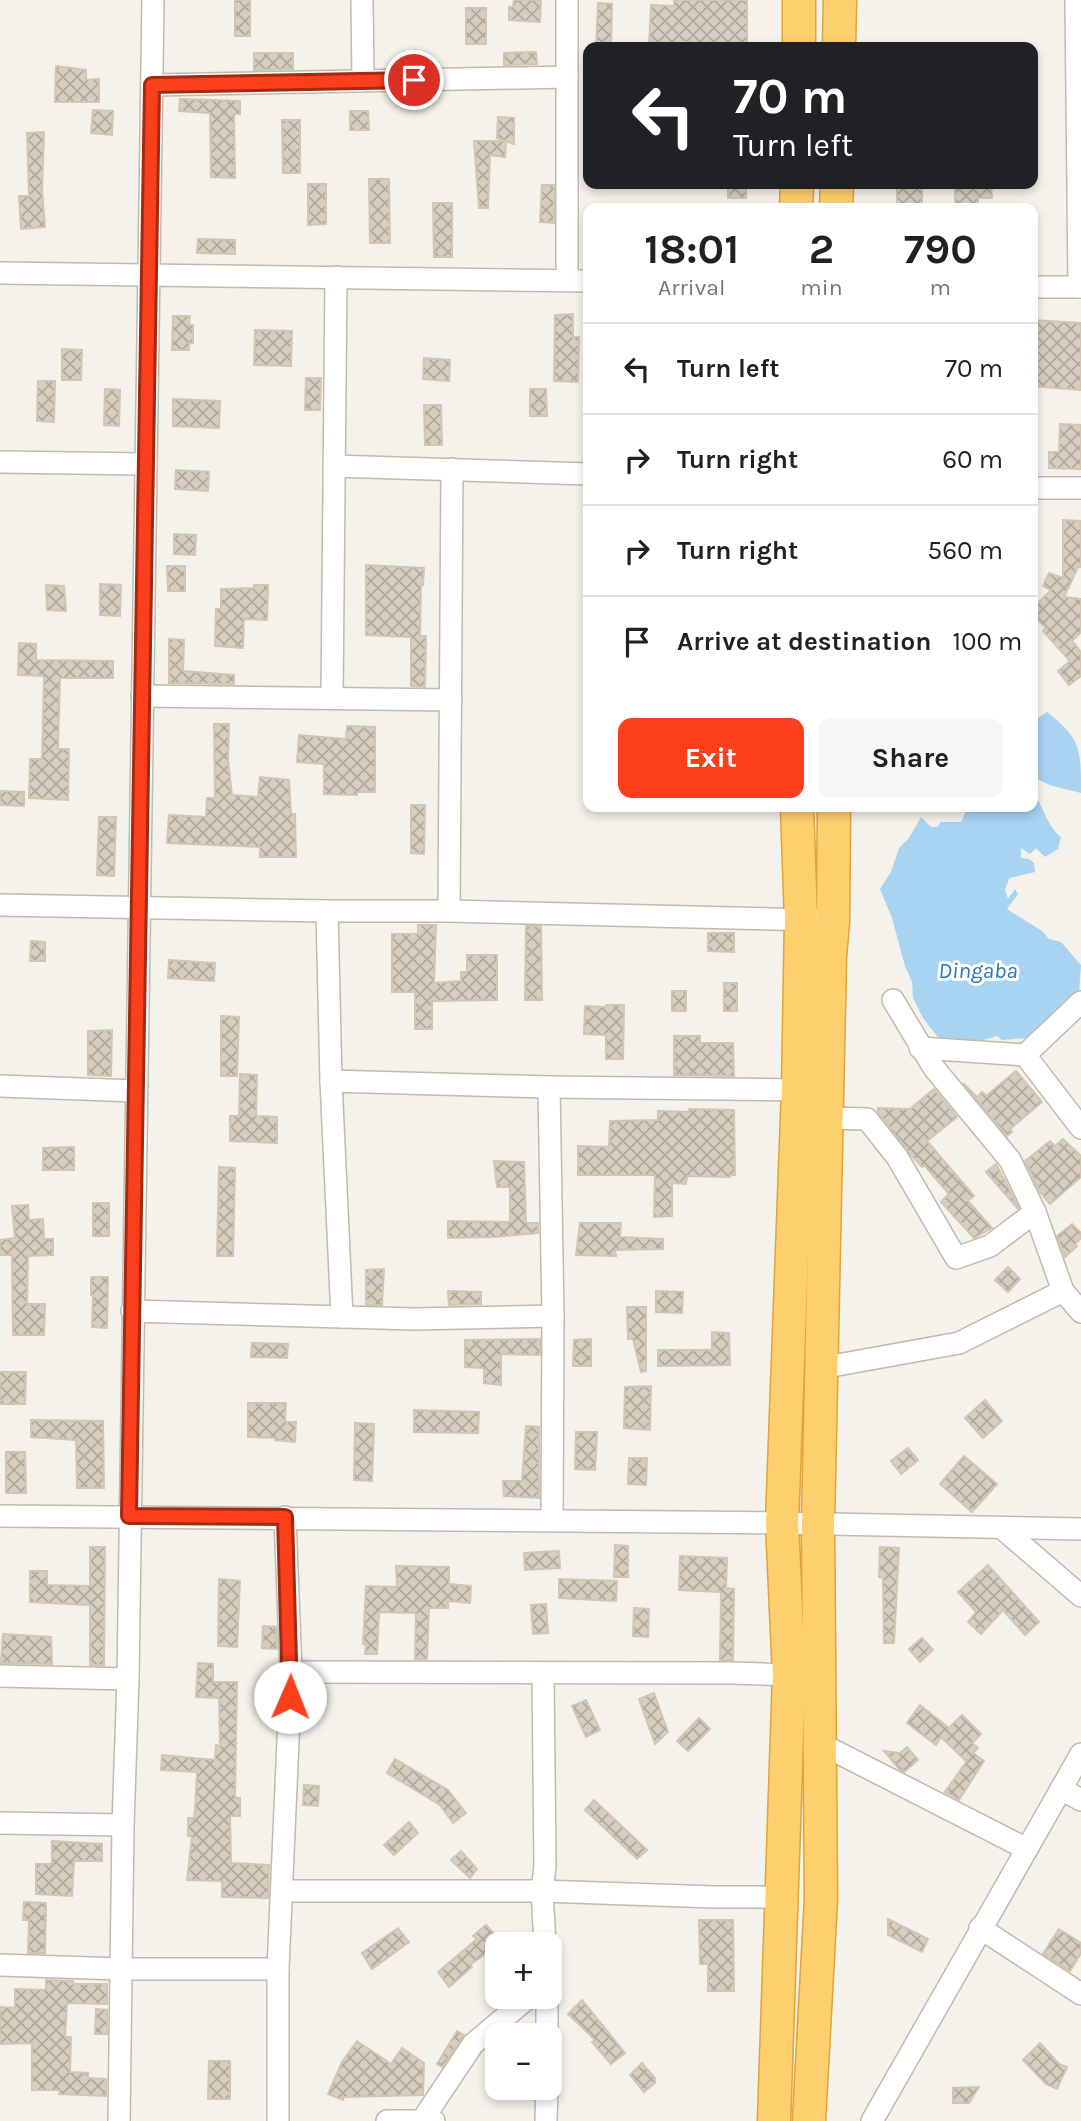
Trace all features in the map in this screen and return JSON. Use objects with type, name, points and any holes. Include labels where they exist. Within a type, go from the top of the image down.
[{"type":"highway","points":[[799,0],[799,42]]},
{"type":"highway","points":[[839,42],[840,0]]},
{"type":"highway","points":[[774,2121],[789,1675],[782,1522],[801,920],[797,812]]},
{"type":"highway","points":[[808,2121],[821,1899],[818,1524],[830,957],[834,922],[834,812]]},
{"type":"street","points":[[119,2121],[153,0]]},
{"type":"street","points":[[362,0],[363,81]]},
{"type":"street","points":[[0,273],[578,281],[566,77],[567,0]]},
{"type":"street","points":[[1038,287],[1080,287],[1076,0]]},
{"type":"street","points":[[152,85],[566,77]]},
{"type":"street","points":[[332,698],[335,277]]},
{"type":"street","points":[[0,462],[146,464]]},
{"type":"street","points":[[334,466],[583,474]]},
{"type":"street","points":[[449,911],[453,469]]},
{"type":"street","points":[[1038,488],[1081,488]]},
{"type":"street","points":[[142,696],[450,700]]},
{"type":"street","points":[[0,905],[449,911],[834,922]]},
{"type":"street","points":[[327,911],[331,1081],[342,1317]]},
{"type":"street","points":[[893,999],[934,1068],[1010,1160],[1035,1212],[1063,1291],[1081,1312]]},
{"type":"street","points":[[920,1048],[1025,1055],[1081,1002]]},
{"type":"street","points":[[1025,1055],[1081,1128]]},
{"type":"street","points":[[331,1081],[797,1090]]},
{"type":"street","points":[[0,1086],[136,1091]]},
{"type":"street","points":[[549,1087],[553,1316],[552,1520]]},
{"type":"street","points":[[828,1118],[867,1119],[897,1157],[956,1258],[990,1246],[1035,1212]]},
{"type":"street","points":[[821,1368],[958,1343],[1063,1291]]},
{"type":"street","points":[[132,1311],[414,1319],[553,1316]]},
{"type":"street","points":[[0,1516],[782,1522],[1081,1529]]},
{"type":"street","points":[[278,2121],[278,1969],[291,1672],[285,1517]]},
{"type":"street","points":[[1003,1529],[1081,1597]]},
{"type":"street","points":[[291,1672],[789,1675]]},
{"type":"street","points":[[543,1673],[545,1866],[542,1891],[544,1932]]},
{"type":"street","points":[[0,1676],[128,1679]]},
{"type":"street","points":[[821,1744],[1027,1849]]},
{"type":"street","points":[[872,2121],[1081,1754]]},
{"type":"street","points":[[1061,1789],[1081,1800]]},
{"type":"street","points":[[0,1823],[123,1825]]},
{"type":"street","points":[[282,1891],[542,1891],[714,1898],[783,1897]]},
{"type":"street","points":[[980,1928],[1081,1994]]},
{"type":"street","points":[[0,1965],[121,1969],[278,1969]]},
{"type":"street","points":[[387,2121],[430,2120],[473,2044],[515,2009]]},
{"type":"street","points":[[547,2100],[547,2121]]},
{"type":"water","points":[[1047,712],[1073,738],[1079,755],[1081,793],[1038,779],[1038,718]]},
{"type":"water","name":"Dingaba","points":[[1038,802],[1052,827],[1061,837],[1058,849],[1045,857],[1036,848],[1030,854],[1021,848],[1021,858],[1034,863],[1035,872],[1009,878],[1005,890],[1008,899],[1015,889],[1018,894],[1007,909],[1042,931],[1049,939],[1061,942],[1081,965],[1079,992],[1053,1012],[1043,1027],[1027,1038],[1002,1040],[997,1036],[977,1042],[970,1040],[961,1046],[943,1044],[923,1018],[913,998],[912,982],[880,889],[891,872],[899,848],[909,838],[921,817],[931,827],[937,827],[941,822],[961,822],[966,812],[1038,812]]},
{"type":"building","points":[[235,0],[250,0],[250,36],[235,36]]},
{"type":"building","points":[[514,0],[541,0],[540,22],[509,20],[509,7],[513,7]]},
{"type":"building","points":[[674,0],[747,0],[747,42],[649,42],[651,5],[674,6]]},
{"type":"building","points":[[598,3],[612,4],[611,42],[596,42]]},
{"type":"building","points":[[466,8],[486,8],[486,44],[466,44]]},
{"type":"building","points":[[536,52],[537,64],[504,65],[504,53]]},
{"type":"building","points":[[254,53],[293,53],[293,69],[254,70]]},
{"type":"building","points":[[56,66],[86,70],[86,80],[99,79],[99,102],[55,102]]},
{"type":"building","points":[[180,99],[240,101],[240,114],[234,114],[235,178],[211,177],[210,113],[179,111]]},
{"type":"building","points":[[93,110],[113,111],[112,135],[91,133]]},
{"type":"building","points":[[350,111],[368,111],[369,130],[350,130]]},
{"type":"building","points":[[498,117],[514,118],[514,144],[497,138]]},
{"type":"building","points":[[282,120],[300,120],[300,173],[283,173]]},
{"type":"building","points":[[44,132],[42,190],[45,227],[21,229],[19,196],[29,196],[27,133]]},
{"type":"building","points":[[474,141],[506,141],[505,157],[490,155],[488,208],[479,208]]},
{"type":"building","points":[[369,179],[389,179],[390,243],[370,243]]},
{"type":"building","points":[[308,184],[326,184],[326,224],[308,225]]},
{"type":"building","points":[[542,185],[554,185],[554,223],[540,222]]},
{"type":"building","points":[[728,189],[746,189],[746,198],[728,198]]},
{"type":"building","points":[[897,189],[922,189],[922,203],[897,203]]},
{"type":"building","points":[[955,189],[991,189],[992,198],[978,198],[978,203],[955,203]]},
{"type":"building","points":[[433,203],[452,203],[452,257],[434,257]]},
{"type":"building","points":[[198,239],[235,240],[235,254],[197,253]]},
{"type":"building","points":[[573,314],[573,337],[579,337],[578,382],[554,381],[555,315]]},
{"type":"building","points":[[173,316],[190,316],[193,343],[189,343],[189,350],[172,350]]},
{"type":"building","points":[[1038,320],[1081,323],[1081,390],[1038,386]]},
{"type":"building","points":[[255,330],[292,331],[291,366],[254,365]]},
{"type":"building","points":[[62,349],[82,350],[81,380],[62,380]]},
{"type":"building","points":[[424,358],[450,360],[449,381],[423,379]]},
{"type":"building","points":[[306,378],[321,378],[320,410],[305,410]]},
{"type":"building","points":[[38,381],[55,381],[54,422],[37,421]]},
{"type":"building","points":[[105,389],[120,390],[119,426],[104,425]]},
{"type":"building","points":[[530,389],[546,389],[547,416],[530,416]]},
{"type":"building","points":[[173,399],[220,401],[219,428],[173,426]]},
{"type":"building","points":[[424,405],[441,405],[442,445],[425,445]]},
{"type":"building","points":[[1060,424],[1081,425],[1081,469],[1049,468],[1049,452],[1059,452]]},
{"type":"building","points":[[176,470],[209,472],[208,491],[175,489]]},
{"type":"building","points":[[1063,520],[1081,521],[1081,567],[1078,567],[1064,597],[1081,599],[1081,632],[1072,641],[1081,652],[1081,676],[1069,685],[1058,671],[1070,661],[1043,631],[1046,628],[1038,620],[1038,603],[1051,590],[1043,586],[1049,573],[1063,578]]},
{"type":"building","points":[[174,534],[196,535],[195,555],[174,554]]},
{"type":"building","points":[[366,565],[424,568],[420,636],[426,636],[425,687],[411,686],[411,637],[366,635]]},
{"type":"building","points":[[167,566],[185,566],[185,591],[168,591]]},
{"type":"building","points":[[100,584],[121,585],[120,616],[100,615]]},
{"type":"building","points":[[46,585],[64,586],[66,611],[47,610]]},
{"type":"building","points":[[254,585],[268,585],[267,620],[244,619],[243,648],[215,646],[216,609],[221,609],[221,589],[254,588]]},
{"type":"building","points":[[169,639],[184,640],[183,671],[234,675],[234,684],[169,683]]},
{"type":"building","points":[[19,643],[36,644],[36,660],[113,661],[113,678],[60,678],[58,749],[69,749],[68,800],[29,798],[30,759],[42,759],[44,678],[18,675]]},
{"type":"building","points":[[214,724],[229,724],[228,760],[232,795],[258,797],[260,777],[289,780],[291,814],[295,814],[296,857],[260,857],[260,847],[167,843],[169,815],[206,817],[207,798],[215,798]]},
{"type":"building","points":[[347,726],[375,727],[375,792],[357,792],[357,795],[324,794],[324,764],[297,762],[299,735],[346,739]]},
{"type":"building","points":[[0,791],[24,792],[24,806],[0,805]]},
{"type":"building","points":[[411,805],[425,805],[424,854],[411,853]]},
{"type":"building","points":[[99,817],[116,817],[114,876],[97,875]]},
{"type":"building","points":[[418,925],[436,925],[434,983],[461,981],[461,972],[467,972],[467,955],[497,955],[497,1000],[432,1001],[432,1029],[415,1029],[415,992],[392,992],[392,934],[418,934]]},
{"type":"building","points":[[526,926],[541,926],[542,1000],[525,1000]]},
{"type":"building","points":[[708,933],[734,933],[734,952],[708,951]]},
{"type":"building","points":[[31,941],[45,942],[45,961],[30,961]]},
{"type":"building","points":[[169,960],[215,963],[214,981],[168,978]]},
{"type":"building","points":[[724,983],[737,983],[737,1011],[724,1011]]},
{"type":"building","points":[[672,991],[686,991],[686,1011],[672,1011]]},
{"type":"building","points":[[624,1005],[623,1059],[606,1059],[606,1035],[584,1034],[585,1006]]},
{"type":"building","points":[[221,1016],[239,1017],[237,1076],[221,1076]]},
{"type":"building","points":[[112,1030],[111,1076],[88,1075],[88,1031]]},
{"type":"building","points":[[674,1036],[700,1036],[700,1043],[733,1043],[734,1076],[674,1075]]},
{"type":"building","points":[[1016,1071],[1042,1102],[1010,1129],[1012,1132],[1007,1136],[963,1083],[977,1097],[982,1092],[986,1096]]},
{"type":"building","points":[[240,1074],[257,1075],[256,1116],[277,1117],[277,1143],[230,1141],[230,1116],[239,1116]]},
{"type":"building","points":[[934,1089],[957,1117],[927,1141],[974,1196],[968,1201],[992,1228],[974,1238],[941,1202],[949,1194],[924,1165],[922,1167],[910,1154],[878,1112],[878,1108],[910,1109]]},
{"type":"building","points":[[689,1109],[734,1110],[735,1175],[687,1176],[686,1184],[672,1183],[672,1216],[654,1217],[655,1175],[578,1175],[578,1146],[609,1147],[610,1121],[658,1120],[658,1111],[689,1112]]},
{"type":"building","points":[[1063,1139],[1081,1156],[1081,1177],[1050,1204],[1040,1192],[1025,1161],[1050,1141],[1055,1146]]},
{"type":"building","points":[[74,1147],[74,1170],[43,1170],[43,1148]]},
{"type":"building","points":[[494,1161],[524,1162],[526,1223],[538,1223],[538,1233],[448,1238],[448,1221],[510,1222],[510,1187],[497,1187]]},
{"type":"building","points":[[996,1164],[1019,1208],[1018,1209],[986,1172]]},
{"type":"building","points":[[219,1167],[235,1168],[233,1256],[217,1256]]},
{"type":"building","points":[[93,1203],[109,1203],[109,1236],[93,1236]]},
{"type":"building","points":[[28,1205],[29,1220],[43,1219],[44,1239],[53,1239],[53,1255],[28,1256],[27,1304],[45,1304],[44,1335],[13,1335],[12,1255],[0,1255],[0,1240],[15,1238],[12,1206]]},
{"type":"building","points":[[580,1223],[621,1223],[620,1237],[663,1239],[663,1249],[615,1250],[616,1256],[576,1255]]},
{"type":"building","points":[[1072,1224],[1081,1233],[1081,1238],[1065,1257],[1057,1236]]},
{"type":"building","points":[[1008,1267],[1020,1279],[1008,1292],[995,1280]]},
{"type":"building","points":[[384,1269],[382,1305],[366,1305],[366,1270]]},
{"type":"building","points":[[91,1277],[108,1277],[107,1328],[92,1327]]},
{"type":"building","points":[[448,1291],[481,1292],[481,1304],[449,1305]]},
{"type":"building","points":[[656,1291],[683,1292],[682,1313],[656,1312]]},
{"type":"building","points":[[627,1307],[646,1307],[646,1371],[641,1372],[633,1339],[628,1339]]},
{"type":"building","points":[[712,1332],[729,1333],[730,1365],[658,1366],[658,1350],[712,1350]]},
{"type":"building","points":[[540,1339],[540,1355],[501,1354],[501,1385],[484,1383],[484,1368],[465,1367],[465,1340]]},
{"type":"building","points":[[591,1339],[591,1366],[573,1366],[574,1340]]},
{"type":"building","points":[[252,1343],[288,1344],[287,1358],[251,1357]]},
{"type":"building","points":[[0,1372],[26,1372],[25,1404],[0,1404]]},
{"type":"building","points":[[651,1386],[650,1430],[624,1428],[625,1387]]},
{"type":"building","points":[[985,1400],[1002,1421],[983,1438],[965,1418]]},
{"type":"building","points":[[248,1403],[286,1403],[285,1422],[296,1422],[295,1442],[248,1437]]},
{"type":"building","points":[[414,1410],[479,1412],[478,1433],[414,1432]]},
{"type":"building","points":[[31,1420],[103,1421],[104,1488],[77,1488],[76,1440],[31,1437]]},
{"type":"building","points":[[355,1423],[374,1424],[372,1481],[354,1480]]},
{"type":"building","points":[[526,1426],[539,1427],[539,1498],[504,1496],[503,1481],[522,1481]]},
{"type":"building","points":[[576,1432],[597,1432],[595,1470],[575,1469]]},
{"type":"building","points":[[908,1448],[918,1460],[901,1474],[891,1461]]},
{"type":"building","points":[[6,1452],[25,1452],[26,1493],[6,1493]]},
{"type":"building","points":[[964,1456],[997,1484],[972,1512],[940,1484]]},
{"type":"building","points":[[629,1458],[647,1458],[646,1485],[628,1484]]},
{"type":"building","points":[[615,1545],[628,1546],[628,1577],[614,1577]]},
{"type":"building","points":[[90,1547],[105,1547],[104,1665],[90,1665],[90,1605],[30,1602],[30,1571],[47,1571],[47,1585],[90,1586]]},
{"type":"building","points":[[880,1547],[899,1548],[894,1643],[884,1643],[883,1578],[879,1577]]},
{"type":"building","points":[[559,1551],[560,1568],[525,1570],[524,1553]]},
{"type":"building","points":[[680,1556],[727,1558],[726,1588],[734,1589],[733,1660],[720,1660],[721,1592],[679,1590]]},
{"type":"building","points":[[988,1565],[1039,1622],[1025,1635],[1003,1610],[981,1634],[968,1622],[976,1612],[958,1592]]},
{"type":"building","points":[[396,1566],[449,1567],[449,1584],[471,1586],[470,1603],[448,1601],[448,1608],[429,1608],[427,1659],[415,1659],[416,1613],[379,1612],[377,1654],[365,1654],[366,1644],[363,1644],[366,1586],[397,1587]]},
{"type":"building","points":[[219,1579],[240,1581],[237,1647],[218,1646]]},
{"type":"building","points":[[559,1579],[617,1581],[616,1601],[559,1598]]},
{"type":"building","points":[[546,1604],[548,1633],[533,1634],[531,1605]]},
{"type":"building","points":[[634,1608],[649,1609],[648,1637],[633,1636]]},
{"type":"building","points":[[263,1626],[276,1627],[277,1649],[262,1648]]},
{"type":"building","points":[[3,1634],[51,1637],[52,1664],[1,1663]]},
{"type":"building","points":[[922,1638],[933,1650],[920,1662],[909,1649]]},
{"type":"building","points":[[198,1663],[213,1664],[213,1682],[237,1682],[235,1798],[240,1798],[240,1816],[230,1816],[231,1863],[269,1865],[268,1898],[222,1897],[222,1881],[187,1880],[192,1836],[188,1836],[188,1818],[194,1818],[197,1772],[161,1770],[162,1755],[215,1760],[216,1745],[220,1746],[219,1698],[196,1697]]},
{"type":"building","points":[[654,1693],[668,1732],[655,1744],[639,1699]]},
{"type":"building","points":[[586,1700],[600,1730],[586,1737],[572,1706]]},
{"type":"building","points":[[920,1705],[949,1728],[962,1715],[981,1734],[972,1743],[978,1748],[973,1753],[984,1761],[959,1800],[945,1792],[969,1758],[966,1761],[941,1737],[936,1745],[907,1723]]},
{"type":"building","points":[[699,1718],[710,1729],[688,1751],[677,1741]]},
{"type":"building","points":[[907,1747],[918,1760],[904,1772],[884,1751],[900,1753]]},
{"type":"building","points":[[395,1759],[448,1790],[466,1813],[453,1823],[440,1805],[387,1773]]},
{"type":"building","points":[[304,1785],[319,1786],[318,1806],[303,1805]]},
{"type":"building","points":[[594,1800],[647,1850],[637,1859],[585,1810]]},
{"type":"building","points":[[409,1822],[418,1833],[394,1855],[384,1845]]},
{"type":"building","points":[[52,1841],[102,1844],[102,1861],[74,1861],[72,1896],[36,1894],[36,1864],[52,1864]]},
{"type":"building","points":[[461,1851],[477,1869],[470,1878],[451,1860]]},
{"type":"building","points":[[24,1902],[46,1903],[45,1953],[28,1953],[29,1920],[23,1920]]},
{"type":"building","points":[[888,1919],[928,1939],[922,1952],[888,1935]]},
{"type":"building","points":[[699,1920],[733,1920],[734,1991],[708,1991],[708,1964],[700,1964]]},
{"type":"building","points":[[486,1925],[493,1932],[485,1932],[485,1954],[470,1965],[472,1967],[449,1987],[438,1972],[477,1939],[473,1936]]},
{"type":"building","points":[[398,1928],[409,1942],[372,1969],[362,1953]]},
{"type":"building","points":[[1059,1929],[1081,1943],[1081,1953],[1070,1971],[1043,1954]]},
{"type":"building","points":[[46,1980],[73,1981],[73,1984],[107,1984],[107,2004],[67,2003],[65,2037],[71,2037],[70,2072],[88,2073],[88,2078],[106,2079],[106,2096],[59,2094],[60,2090],[32,2090],[32,2043],[0,2044],[0,2007],[15,2008],[15,1989],[46,1990]]},
{"type":"building","points":[[582,2000],[625,2053],[611,2064],[592,2042],[595,2040],[568,2014]]},
{"type":"building","points":[[96,2009],[107,2010],[107,2034],[95,2034]]},
{"type":"building","points":[[457,2031],[464,2035],[442,2067],[437,2064]]},
{"type":"building","points":[[357,2041],[391,2064],[402,2048],[424,2063],[423,2095],[344,2097],[343,2100],[328,2094],[342,2062]]},
{"type":"building","points":[[1040,2043],[1059,2064],[1067,2067],[1057,2089],[1046,2084],[1023,2060]]},
{"type":"building","points":[[209,2061],[230,2061],[230,2099],[208,2099]]},
{"type":"building","points":[[642,2063],[655,2078],[655,2083],[644,2092],[630,2075]]},
{"type":"building","points":[[979,2087],[969,2103],[953,2103],[953,2088]]},
{"type":"route","points":[[290,1697],[285,1517],[129,1516],[152,85],[414,80]]}]
